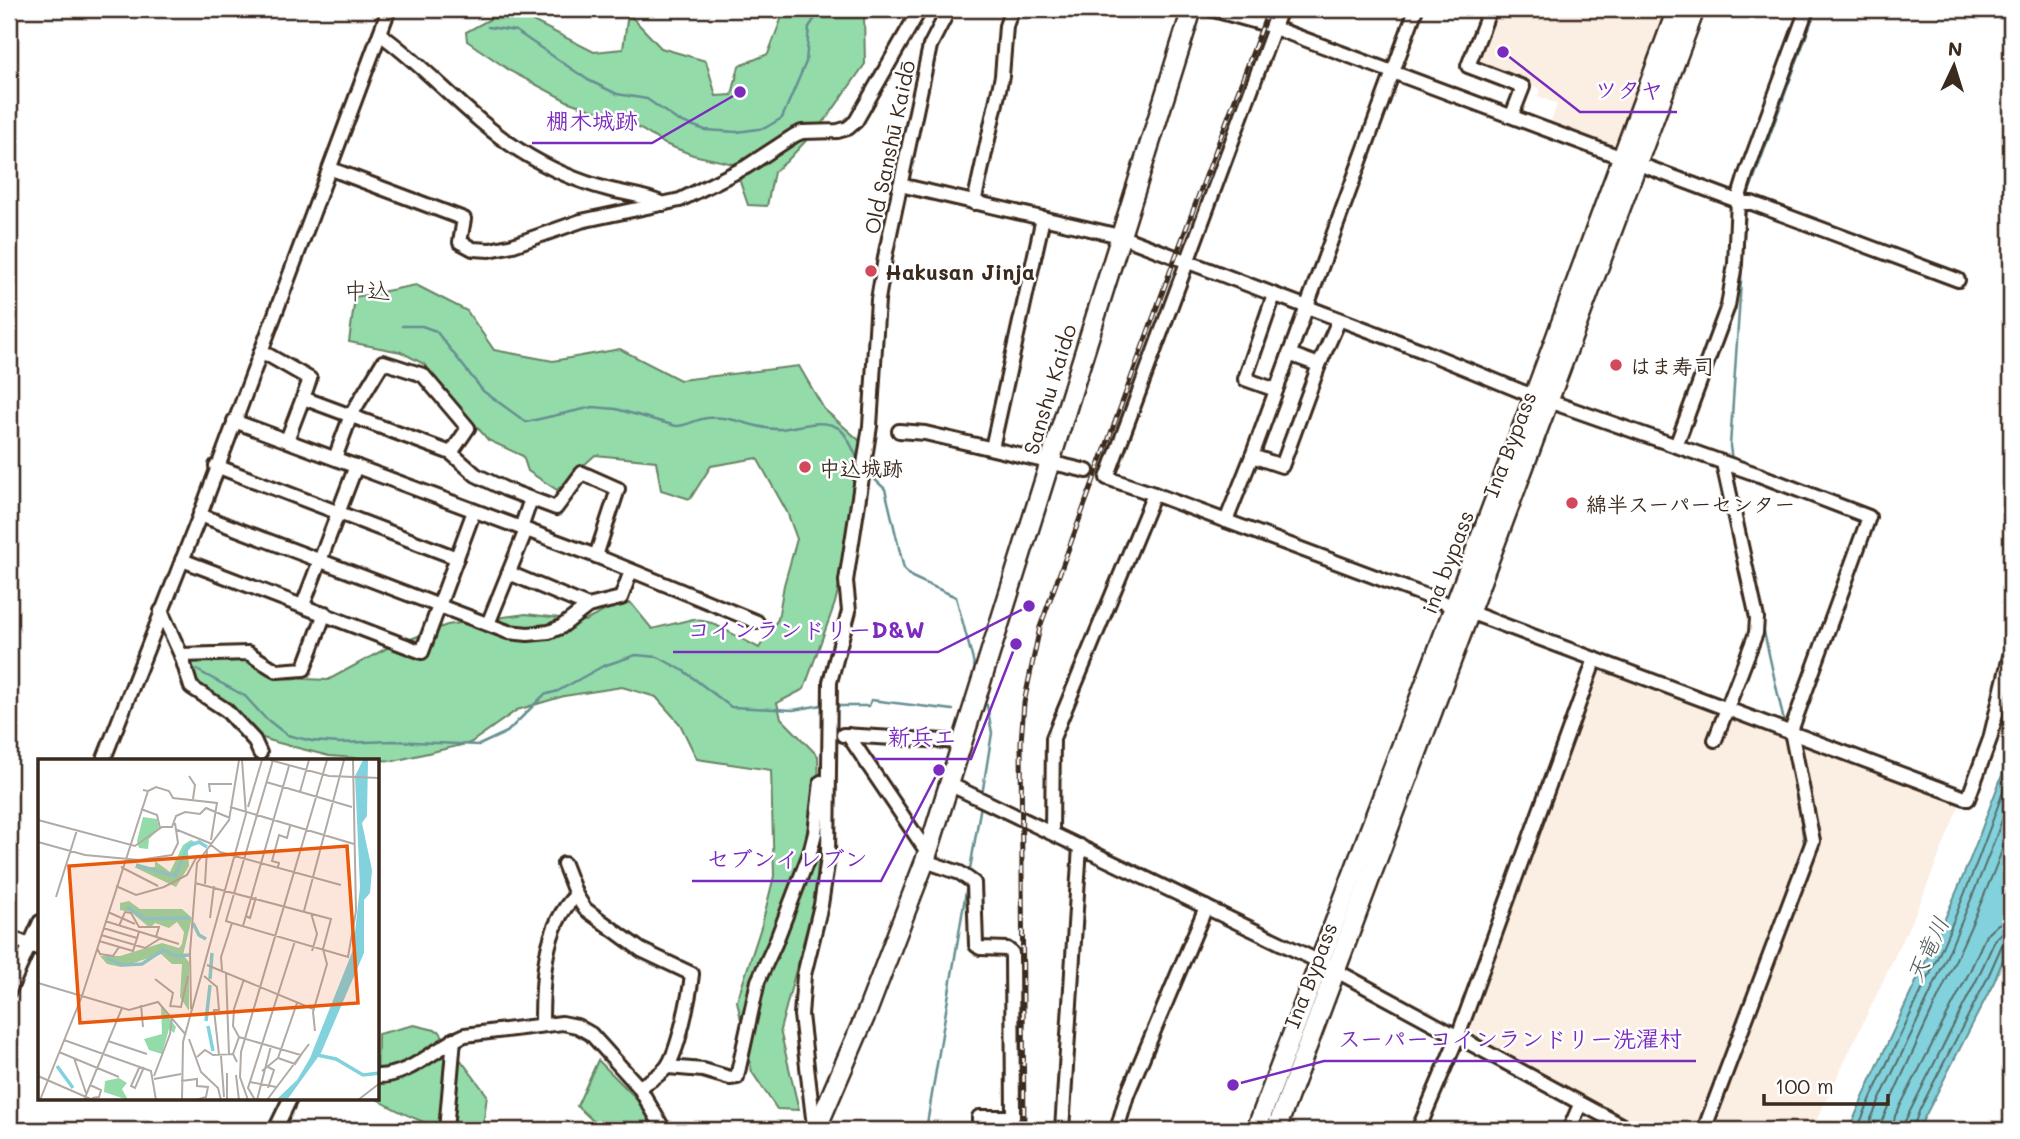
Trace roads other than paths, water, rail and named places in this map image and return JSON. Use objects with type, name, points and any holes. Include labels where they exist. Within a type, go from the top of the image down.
[{"type":"highway","name":"Sanshu Kaido","points":[[817,1129],[867,1012],[926,857],[1192,9]]},
{"type":"highway","name":"ina bypass","points":[[1256,1130],[1542,399],[1630,159],[1677,9]]},
{"type":"highway","points":[[1630,159],[1695,9]]},
{"type":"highway","name":"Ina Bypass","points":[[1276,1130],[1336,970],[1462,609]]},
{"type":"street","points":[[104,759],[200,515],[216,466],[331,169],[389,9]]},
{"type":"street","points":[[331,169],[464,219],[460,242],[473,249],[489,250],[513,245],[581,221],[680,200],[747,167],[795,135],[848,128],[864,109],[920,9]]},
{"type":"street","name":"Old Sanshū Kaidō","points":[[817,1129],[813,1118],[801,1015],[804,975],[821,905],[828,858],[830,682],[849,611],[846,581],[870,426],[878,295],[930,46],[949,9]]},
{"type":"street","points":[[974,203],[1002,76],[1004,35],[1012,9]]},
{"type":"street","points":[[1210,9],[1274,28],[1958,280]]},
{"type":"street","points":[[1281,9],[1107,478],[1968,799],[1990,739],[2011,652]]},
{"type":"street","points":[[1226,521],[1416,9]]},
{"type":"street","points":[[1490,9],[1468,66],[1523,87],[1512,115]]},
{"type":"street","points":[[1676,446],[1728,306],[1744,202],[1807,9]]},
{"type":"street","points":[[380,34],[489,129],[520,150],[558,171],[594,185],[650,198],[663,204]]},
{"type":"street","points":[[900,186],[1120,236],[1542,399],[1869,517],[1787,730],[1814,841],[1704,1130]]},
{"type":"street","points":[[992,447],[1042,218]]},
{"type":"street","points":[[1274,295],[1245,379],[1276,390]]},
{"type":"street","points":[[1252,456],[1282,466],[1319,365],[1339,320]]},
{"type":"street","points":[[261,351],[310,379],[286,440]]},
{"type":"street","points":[[1289,354],[1319,365]]},
{"type":"street","points":[[335,458],[351,415],[383,362],[423,375],[468,428],[451,453]]},
{"type":"street","points":[[303,398],[451,453],[476,475],[556,508],[582,473],[618,489],[596,556]]},
{"type":"street","points":[[234,421],[596,556],[757,622]]},
{"type":"street","points":[[899,431],[925,433],[992,447],[1087,471]]},
{"type":"street","points":[[1715,740],[1756,633],[1757,618],[1729,465]]},
{"type":"street","points":[[216,466],[457,558]]},
{"type":"street","points":[[303,605],[356,466]]},
{"type":"street","points":[[1052,833],[1053,738],[1154,494]]},
{"type":"street","points":[[488,624],[509,573],[531,499]]},
{"type":"street","points":[[182,560],[422,652],[474,510]]},
{"type":"street","points":[[200,515],[508,632],[549,632],[561,627],[588,606],[621,598],[631,571]]},
{"type":"street","points":[[509,573],[588,606]]},
{"type":"street","points":[[161,611],[181,654],[191,687],[226,710],[254,740],[260,753]]},
{"type":"street","points":[[181,654],[248,653],[277,671],[304,669],[326,613]]},
{"type":"street","points":[[1419,1130],[1458,1036],[1595,659]]},
{"type":"street","points":[[668,1067],[737,1077],[758,981],[810,853],[821,792],[823,746],[829,734],[961,743]]},
{"type":"street","points":[[848,735],[926,857],[968,878],[975,888],[976,946],[1007,949],[1012,953],[1013,1117],[979,1117],[979,1130]]},
{"type":"street","points":[[949,784],[1336,970],[1630,1130]]},
{"type":"street","points":[[1062,1130],[1080,846]]},
{"type":"street","points":[[564,864],[576,895],[585,909],[641,950],[692,974],[691,993],[668,1067],[639,1087]]},
{"type":"street","points":[[542,1025],[542,998],[550,941],[557,919],[576,895]]},
{"type":"street","points":[[1117,1130],[1127,1096],[1206,907]]},
{"type":"street","points":[[9,937],[36,948],[9,992]]},
{"type":"street","points":[[380,1075],[411,1067],[454,1039],[484,1032],[562,1023],[577,1026],[591,1034],[639,1087],[664,1130]]},
{"type":"street","points":[[446,1130],[454,1039]]},
{"type":"street","points":[[275,1130],[290,1100]]},
{"type":"street","points":[[1569,1130],[1580,1105]]},
{"type":"water","points":[[2011,746],[2011,940],[1994,982],[1918,1130],[1849,1130],[1973,853]]},
{"type":"waterway","points":[[488,27],[516,31],[588,80],[617,94],[647,99],[677,120],[705,130],[737,132],[765,128],[782,118],[806,62],[809,27],[821,9]]},
{"type":"waterway","points":[[1746,200],[1816,9]]},
{"type":"waterway","points":[[1732,461],[1730,446],[1746,206]]},
{"type":"waterway","points":[[402,326],[422,326],[436,331],[483,391],[526,422],[593,407],[616,409],[676,426],[716,417],[773,429],[827,424],[834,425],[843,432],[859,462]]},
{"type":"waterway","points":[[867,472],[885,489],[904,569],[912,577],[956,597],[975,668]]},
{"type":"waterway","points":[[1733,472],[1746,537]]},
{"type":"waterway","points":[[1762,623],[1785,726]]},
{"type":"waterway","points":[[193,668],[245,696],[264,717],[287,735],[312,741],[339,743],[393,741],[479,745],[507,732],[544,695],[558,691],[603,666],[636,655],[658,657],[684,671],[731,707],[793,710],[822,705]]},
{"type":"waterway","points":[[834,706],[869,706],[871,700],[953,710]]},
{"type":"waterway","points":[[982,795],[992,733],[987,705]]},
{"type":"waterway","points":[[1797,791],[1804,843],[1797,866]]},
{"type":"waterway","points":[[969,875],[981,805]]},
{"type":"waterway","points":[[926,1130],[967,885]]},
{"type":"railway","points":[[1024,1130],[1021,742],[1024,703],[1040,627],[1269,9]]},
{"type":"place","name":"ツタヤ","points":[[1503,52]]},
{"type":"place","name":"棚木城跡","points":[[740,92]]},
{"type":"place","name":"Hakusan Jinja","points":[[871,271]]},
{"type":"place","name":"はま寿司","points":[[1616,365]]},
{"type":"place","name":"中込城跡","points":[[805,467]]},
{"type":"place","name":"綿半スーパーセンター","points":[[1572,503]]},
{"type":"place","name":"コインランドリーD&W","points":[[1029,606]]},
{"type":"place","name":"新兵エ","points":[[1016,644]]},
{"type":"place","name":"セブンイレブン","points":[[939,770]]},
{"type":"place","name":"スーパーコインランドリー洗濯村","points":[[1233,1085]]},
{"type":"district","name":"中込","points":[[367,290]]},
{"type":"water label","name":"天竜川","points":[[1927,949]]}]
